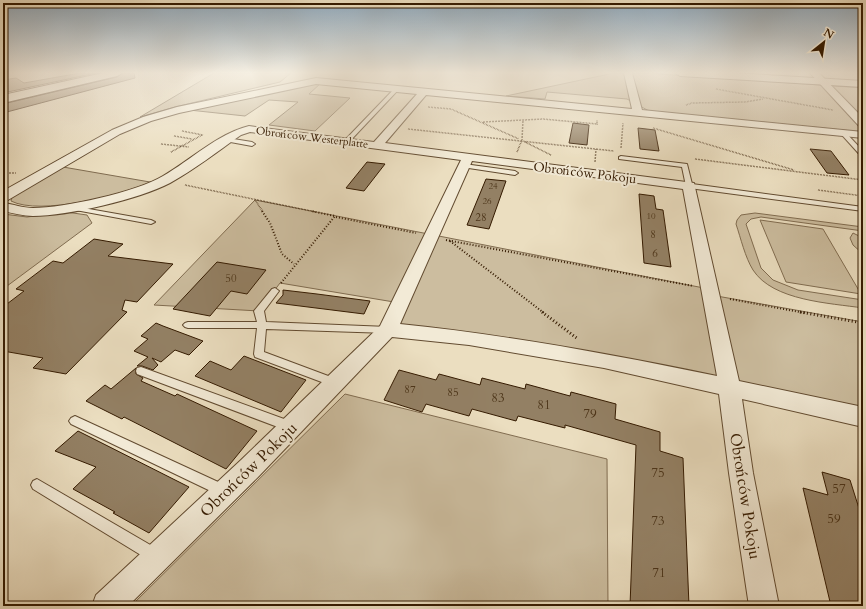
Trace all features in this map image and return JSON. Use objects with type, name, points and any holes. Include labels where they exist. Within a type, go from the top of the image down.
[{"type":"street","points":[[3,197],[116,132],[154,116],[220,101]]},
{"type":"street","name":"Obrońców Westerplatte","points":[[376,145],[415,101]]},
{"type":"street","points":[[523,101],[863,135]]},
{"type":"street","points":[[635,101],[638,113]]},
{"type":"street","points":[[842,101],[863,124]]},
{"type":"street","name":"Obrońców Westerplatte","points":[[3,207],[32,212],[70,208],[130,194],[160,184],[238,132],[249,129],[376,145],[466,162]]},
{"type":"street","name":"Obrońców Pokoju","points":[[107,606],[225,492],[388,330],[466,162],[689,186],[729,386],[741,473],[764,606]]},
{"type":"street","points":[[388,330],[537,348],[604,360],[729,386],[863,417]]},
{"type":"lane","points":[[347,141],[385,101]]},
{"type":"lane","points":[[844,134],[863,156]]},
{"type":"lane","points":[[227,140],[252,144]]},
{"type":"lane","points":[[621,155],[685,165],[689,186],[863,208]]},
{"type":"lane","points":[[466,162],[515,173]]},
{"type":"lane","points":[[70,208],[151,222]]},
{"type":"lane","points":[[275,291],[259,311],[262,325],[259,354],[334,383]]},
{"type":"lane","points":[[188,325],[262,325],[388,330]]},
{"type":"lane","points":[[141,371],[291,427]]},
{"type":"lane","points":[[75,421],[225,492]]},
{"type":"lane","points":[[37,485],[157,557]]},
{"type":"path","points":[[682,106],[692,103],[748,101]]},
{"type":"path","points":[[784,101],[839,111]]},
{"type":"path","points":[[412,105],[451,109],[557,157]]},
{"type":"path","points":[[392,127],[596,148],[621,155],[623,111]]},
{"type":"path","points":[[482,122],[543,118],[597,124],[597,119]]},
{"type":"path","points":[[517,153],[522,140],[523,120]]},
{"type":"path","points":[[623,124],[629,125]]},
{"type":"path","points":[[650,128],[801,172]]},
{"type":"path","points":[[182,131],[206,135]]},
{"type":"path","points":[[171,152],[202,134]]},
{"type":"path","points":[[174,136],[193,139]]},
{"type":"path","points":[[161,144],[192,148]]},
{"type":"path","points":[[595,162],[596,148]]},
{"type":"path","points":[[692,159],[863,180]]},
{"type":"path","points":[[180,184],[335,216],[294,264],[275,291]]},
{"type":"path","points":[[255,200],[270,223],[282,254],[294,264]]},
{"type":"path","points":[[336,217],[863,323]]},
{"type":"path","points":[[450,241],[580,341]]},
{"type":"shaded area","points":[[166,101],[198,101],[175,107],[140,117]]},
{"type":"shaded area","points":[[231,101],[267,101],[245,116],[189,110]]},
{"type":"shaded area","points":[[290,101],[346,101],[315,131],[269,125],[298,102]]},
{"type":"shaded area","points":[[631,101],[863,101],[863,132],[649,111]]},
{"type":"shaded area","points":[[63,167],[151,182],[102,198],[60,205],[24,205],[11,201],[12,197]]},
{"type":"shaded area","points":[[255,200],[709,289],[711,295],[863,322],[863,417],[729,386],[388,330],[400,303],[280,283],[259,311],[154,305]]},
{"type":"shaded area","points":[[66,212],[87,215],[92,223],[3,289],[3,214],[27,217]]},
{"type":"shaded area","points":[[755,213],[863,227],[863,231],[761,217],[751,219],[746,224],[761,268],[773,280],[798,290],[863,300],[863,308],[803,299],[774,288],[762,280],[750,265],[736,224],[741,215]]},
{"type":"shaded area","points":[[760,220],[823,229],[861,294],[786,282]]},
{"type":"shaded area","points":[[853,233],[863,238],[863,254],[853,245],[850,238]]},
{"type":"shaded area","points":[[345,394],[607,459],[608,606],[131,606]]},
{"type":"building","points":[[14,101],[47,101],[3,113],[3,104]]},
{"type":"building","points":[[573,123],[589,125],[587,145],[569,143]]},
{"type":"building","points":[[638,128],[655,130],[659,151],[640,149]]},
{"type":"building","points":[[810,149],[831,151],[849,175],[827,173]]},
{"type":"building","points":[[367,162],[385,164],[364,191],[346,188]]},
{"type":"building","points":[[486,179],[506,181],[489,229],[467,225]]},
{"type":"building","points":[[639,194],[654,196],[656,209],[663,210],[671,267],[644,263]]},
{"type":"building","points":[[94,239],[123,244],[108,256],[173,264],[137,302],[125,300],[122,310],[127,312],[66,374],[33,368],[43,358],[3,351],[3,307],[24,291],[16,289],[53,261],[63,263]]},
{"type":"building","points":[[217,262],[266,270],[247,294],[231,291],[210,316],[173,309]]},
{"type":"building","points":[[283,290],[370,301],[364,314],[276,303],[283,295]]},
{"type":"building","points":[[156,323],[203,341],[189,355],[175,350],[161,362],[152,358],[158,365],[153,370],[142,366],[137,366],[148,357],[134,351],[148,339],[141,336]]},
{"type":"building","points":[[244,356],[306,380],[281,412],[195,376],[210,361],[231,370]]},
{"type":"building","points":[[136,368],[136,374],[143,378],[141,381],[175,396],[177,394],[257,431],[226,469],[124,417],[122,419],[86,401],[105,385],[111,389]]},
{"type":"building","points":[[399,370],[436,380],[439,374],[480,385],[482,378],[525,389],[526,384],[570,396],[571,392],[616,404],[615,419],[660,432],[660,451],[683,458],[689,606],[630,606],[636,445],[565,425],[565,428],[518,416],[516,421],[472,409],[469,416],[426,404],[422,412],[384,400]]},
{"type":"building","points":[[78,431],[189,487],[149,533],[73,489],[96,467],[55,451]]},
{"type":"building","points":[[822,472],[850,480],[863,521],[863,606],[831,606],[803,488],[828,495]]}]
